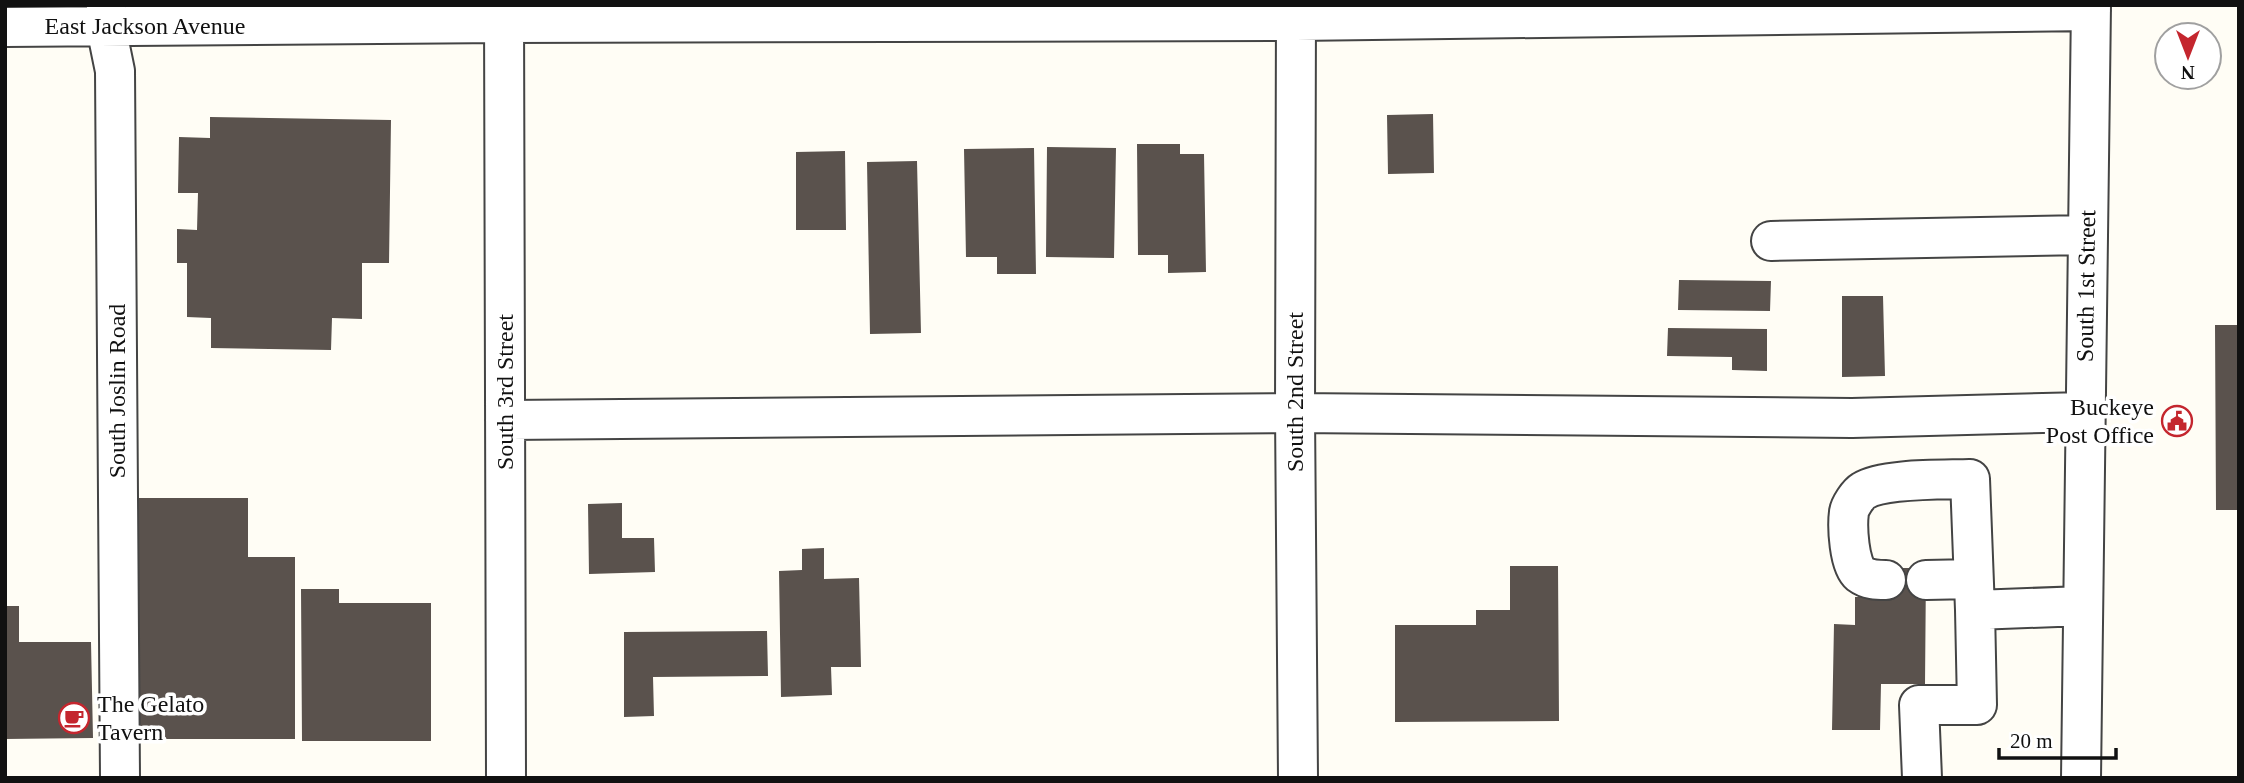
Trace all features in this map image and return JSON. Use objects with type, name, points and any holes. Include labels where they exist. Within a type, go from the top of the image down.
[{"type":"street","name":"East Jackson Avenue","points":[[5,27],[106,16],[2091,8]]},
{"type":"street","name":"South 1st Street","points":[[2081,778],[2091,8]]},
{"type":"street","name":"South 2nd Street","points":[[1296,13],[1298,778]]},
{"type":"street","name":"South 3rd Street","points":[[504,14],[506,778]]},
{"type":"street","name":"South Joslin Road","points":[[106,16],[115,71],[120,778]]},
{"type":"street","points":[[1771,241],[2087,235]]},
{"type":"street","points":[[505,420],[1295,413],[1852,418],[2085,412]]},
{"type":"street","points":[[1886,580],[1868,579],[1858,573],[1853,564],[1849,510],[1861,491],[1880,484],[1970,479],[1977,705],[1919,705],[1922,778]]},
{"type":"street","points":[[1926,580],[1974,595],[2083,607]]},
{"type":"building","points":[[1433,114],[1434,173],[1388,174],[1387,115]]},
{"type":"building","points":[[210,117],[391,120],[389,263],[362,263],[362,319],[332,318],[331,350],[211,348],[211,318],[187,317],[187,263],[177,263],[177,229],[197,230],[198,193],[178,193],[179,137],[210,138]]},
{"type":"building","points":[[1137,144],[1180,144],[1180,154],[1204,154],[1206,272],[1168,273],[1168,255],[1138,255]]},
{"type":"building","points":[[1047,147],[1116,148],[1114,258],[1046,257]]},
{"type":"building","points":[[1034,148],[1036,274],[997,274],[997,257],[966,257],[964,149]]},
{"type":"building","points":[[845,151],[846,230],[796,230],[796,152]]},
{"type":"building","points":[[917,161],[921,333],[870,334],[867,162]]},
{"type":"building","points":[[1679,280],[1771,281],[1770,311],[1678,310]]},
{"type":"building","points":[[1842,296],[1883,296],[1885,376],[1842,377]]},
{"type":"building","points":[[2215,325],[2239,325],[2239,510],[2216,510]]},
{"type":"building","points":[[1668,328],[1767,329],[1767,371],[1732,370],[1732,357],[1667,356]]},
{"type":"building","points":[[139,498],[248,498],[248,557],[295,557],[295,739],[139,739]]},
{"type":"building","points":[[622,503],[622,538],[654,538],[655,572],[589,574],[588,504]]},
{"type":"building","points":[[824,548],[824,579],[859,578],[861,667],[831,667],[832,695],[781,697],[779,571],[802,570],[802,549]]},
{"type":"building","points":[[1510,566],[1558,566],[1559,721],[1395,722],[1395,625],[1476,625],[1476,610],[1510,610]]},
{"type":"building","points":[[1886,568],[1926,568],[1925,684],[1881,684],[1880,730],[1832,730],[1834,624],[1855,625],[1855,597],[1886,597]]},
{"type":"building","points":[[301,589],[339,589],[339,603],[431,603],[431,741],[302,741]]},
{"type":"building","points":[[5,606],[19,606],[19,642],[91,642],[93,738],[5,739]]},
{"type":"building","points":[[767,631],[768,676],[653,677],[654,716],[624,717],[624,632]]},
{"type":"place","name":"Buckeye Post Office","points":[[2177,421]]},
{"type":"place","name":"The Gelato Tavern","points":[[74,718]]}]
